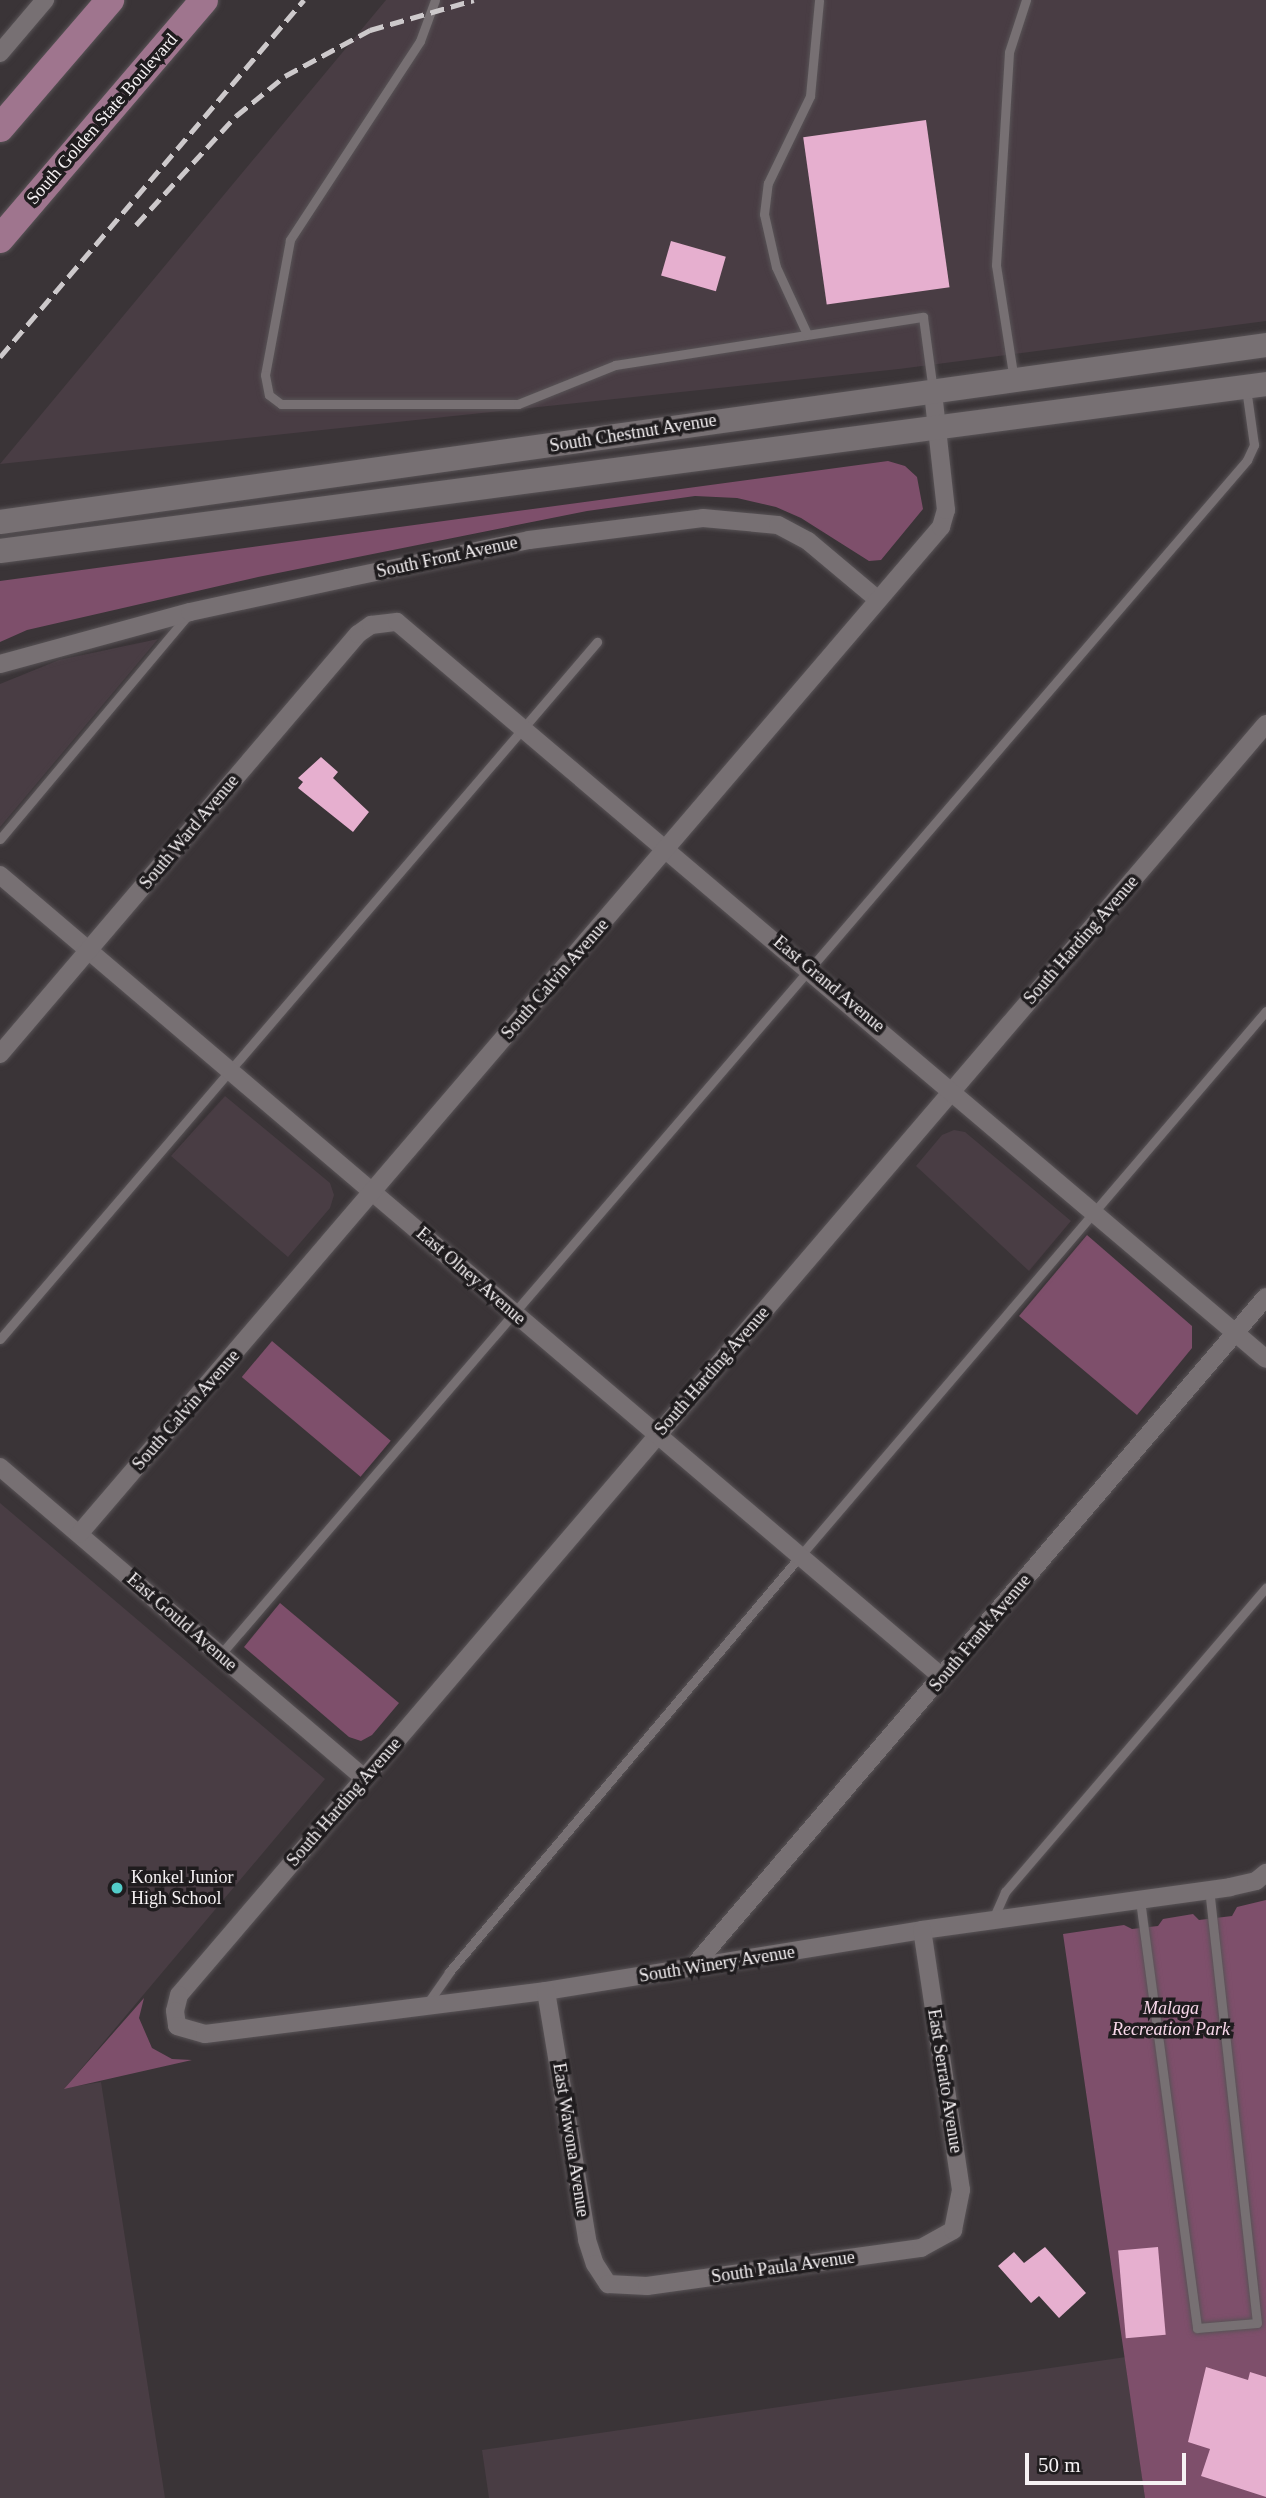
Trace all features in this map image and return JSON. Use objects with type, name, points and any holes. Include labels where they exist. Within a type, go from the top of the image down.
[{"type":"main road","points":[[0,128],[110,0]]},
{"type":"main road","name":"South Golden State Boulevard","points":[[0,239],[204,0]]},
{"type":"main road","name":"South Chestnut Avenue","points":[[0,522],[533,450],[788,408],[1014,382],[1266,345]]},
{"type":"main road","name":"South Chestnut Avenue","points":[[0,551],[1256,386]]},
{"type":"street","points":[[0,53],[38,2]]},
{"type":"street","name":"South Calvin Avenue","points":[[79,1534],[941,527],[946,510],[933,392]]},
{"type":"street","name":"South Front Avenue","points":[[0,664],[190,612],[529,540],[703,518],[778,526],[808,541],[877,600]]},
{"type":"street","name":"East Grand Avenue","points":[[386,621],[408,626],[1266,1359]]},
{"type":"street","name":"South Ward Avenue","points":[[0,1054],[358,634],[386,621]]},
{"type":"street","name":"South Harding Avenue","points":[[177,2026],[179,1995],[1266,724]]},
{"type":"street","name":"East Olney Avenue","points":[[0,875],[942,1677]]},
{"type":"street","name":"South Frank Avenue","points":[[692,1968],[1266,1297]]},
{"type":"street","name":"East Gould Avenue","points":[[0,1466],[364,1778]]},
{"type":"street","name":"South Winery Avenue","points":[[177,2026],[205,2034],[546,1991],[922,1930],[1209,1890],[1261,1877]]},
{"type":"street","name":"East Serrato Avenue","points":[[922,1930],[961,2190],[953,2231]]},
{"type":"street","name":"East Wawona Avenue","points":[[546,1991],[587,2241],[595,2264],[608,2284]]},
{"type":"street","name":"South Paula Avenue","points":[[608,2284],[647,2286],[921,2248],[953,2231]]},
{"type":"lane","points":[[435,0],[420,41],[290,240],[265,375],[269,395],[281,404],[518,404],[615,365],[923,317],[933,392]]},
{"type":"lane","points":[[807,334],[776,267],[764,214],[768,183],[810,96],[819,0]]},
{"type":"lane","points":[[1014,382],[996,265],[1009,52],[1026,0]]},
{"type":"lane","points":[[220,1655],[807,967],[1247,460],[1254,445],[1256,386]]},
{"type":"lane","points":[[0,839],[172,639],[190,612]]},
{"type":"lane","points":[[0,1339],[597,642]]},
{"type":"lane","points":[[426,2006],[449,1972],[800,1556],[1266,1011]]},
{"type":"lane","points":[[992,1920],[1005,1892],[1266,1587]]},
{"type":"lane","points":[[1140,1900],[1197,2328],[1257,2323],[1209,1890]]},
{"type":"shaded area","points":[[386,0],[1266,0],[1266,321],[899,369],[0,464]]},
{"type":"shaded area","points":[[158,639],[0,827],[0,684],[59,660]]},
{"type":"shaded area","points":[[225,1096],[330,1183],[334,1195],[330,1208],[288,1257],[171,1156]]},
{"type":"shaded area","points":[[954,1130],[965,1132],[1071,1221],[1029,1271],[916,1166],[942,1135]]},
{"type":"shaded area","name":"Konkel Junior High School","points":[[0,1503],[325,1779],[65,2088],[101,2082],[165,2498],[0,2498]]},
{"type":"shaded area","points":[[1126,2357],[1145,2498],[489,2498],[482,2450]]},
{"type":"green space","points":[[888,461],[905,466],[917,477],[923,509],[881,560],[869,561],[801,518],[776,507],[737,498],[695,496],[587,511],[258,577],[27,630],[0,642],[0,581]]},
{"type":"green space","points":[[1087,1235],[1192,1326],[1192,1348],[1137,1415],[1019,1316]]},
{"type":"green space","points":[[272,1341],[391,1441],[361,1477],[242,1377]]},
{"type":"green space","points":[[280,1603],[399,1703],[372,1735],[361,1741],[349,1737],[244,1647]]},
{"type":"green space","name":"Malaga Recreation Park","points":[[1266,1900],[1266,2498],[1145,2498],[1063,1934],[1124,1925],[1132,1929],[1158,1926],[1163,1919],[1193,1914],[1199,1920],[1232,1916],[1237,1907]]},
{"type":"green space","points":[[144,1998],[139,2018],[152,2048],[172,2059],[192,2060],[64,2089]]},
{"type":"building","points":[[926,120],[950,287],[827,305],[803,137]]},
{"type":"building","points":[[671,241],[726,257],[716,291],[661,276]]},
{"type":"building","points":[[321,757],[338,772],[333,778],[369,812],[353,832],[298,788],[303,782],[298,778]]},
{"type":"building","points":[[1045,2247],[1086,2293],[1059,2318],[1039,2296],[1031,2303],[998,2266],[1014,2252],[1024,2263]]},
{"type":"building","points":[[1158,2247],[1166,2335],[1126,2338],[1118,2250]]},
{"type":"building","points":[[1206,2367],[1248,2380],[1250,2372],[1266,2377],[1266,2497],[1201,2476],[1210,2449],[1188,2442]]},
{"type":"railway","points":[[0,357],[304,0]]},
{"type":"railway","points":[[136,225],[236,116],[285,76],[370,30],[474,0]]},
{"type":"place","name":"Konkel Junior High School","points":[[117,1888]]}]
